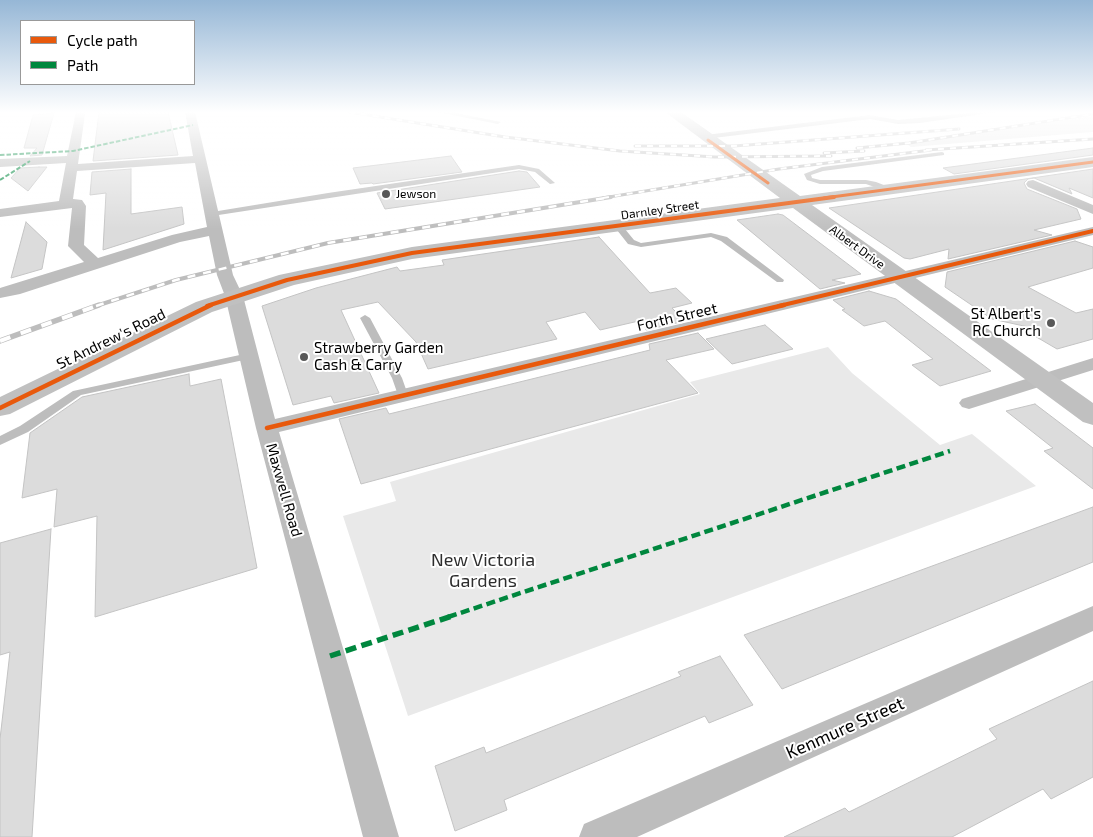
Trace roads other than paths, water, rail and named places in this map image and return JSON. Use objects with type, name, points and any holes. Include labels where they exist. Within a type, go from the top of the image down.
[{"type":"street","points":[[66,204],[74,151]]},
{"type":"street","name":"Maxwell Road","points":[[199,151],[218,247],[381,837]]},
{"type":"street","name":"Albert Drive","points":[[725,151],[1093,416]]},
{"type":"street","points":[[0,163],[71,169],[201,159]]},
{"type":"street","name":"Darnley Street","points":[[230,286],[412,254],[793,201],[1093,162]]},
{"type":"street","points":[[1033,184],[1093,210]]},
{"type":"street","points":[[0,213],[75,203],[79,205],[76,246],[94,264]]},
{"type":"street","points":[[0,293],[177,238],[216,230]]},
{"type":"street","name":"Forth Street","points":[[267,428],[1093,231]]},
{"type":"street","name":"St Andrew's Road","points":[[0,408],[188,314],[230,286]]},
{"type":"street","points":[[969,403],[1093,364]]},
{"type":"street","name":"Kenmure Street","points":[[597,837],[1093,618]]},
{"type":"lane","points":[[886,189],[866,182],[820,182],[809,179],[807,174],[822,169],[942,154]]},
{"type":"lane","points":[[212,214],[519,167],[537,170],[552,183]]},
{"type":"lane","points":[[617,226],[631,242],[641,245],[711,235],[724,238],[780,280]]},
{"type":"lane","points":[[365,318],[397,378],[403,395]]},
{"type":"lane","points":[[0,441],[24,429],[77,393],[249,356]]},
{"type":"railway","points":[[621,151],[715,157],[831,156]]},
{"type":"railway","points":[[824,153],[863,151]]},
{"type":"railway","points":[[603,198],[779,169],[923,151]]},
{"type":"railway","points":[[98,305],[176,280],[328,243],[611,197]]},
{"type":"railway","points":[[0,341],[98,305]]},
{"type":"place","name":"Jewson","points":[[386,194]]},
{"type":"place","name":"St Albert's RC Church","points":[[1051,323]]},
{"type":"place","name":"Strawberry Garden Cash & Carry","points":[[304,357]]},
{"type":"park label","name":"New Victoria Gardens","points":[[483,570]]}]
